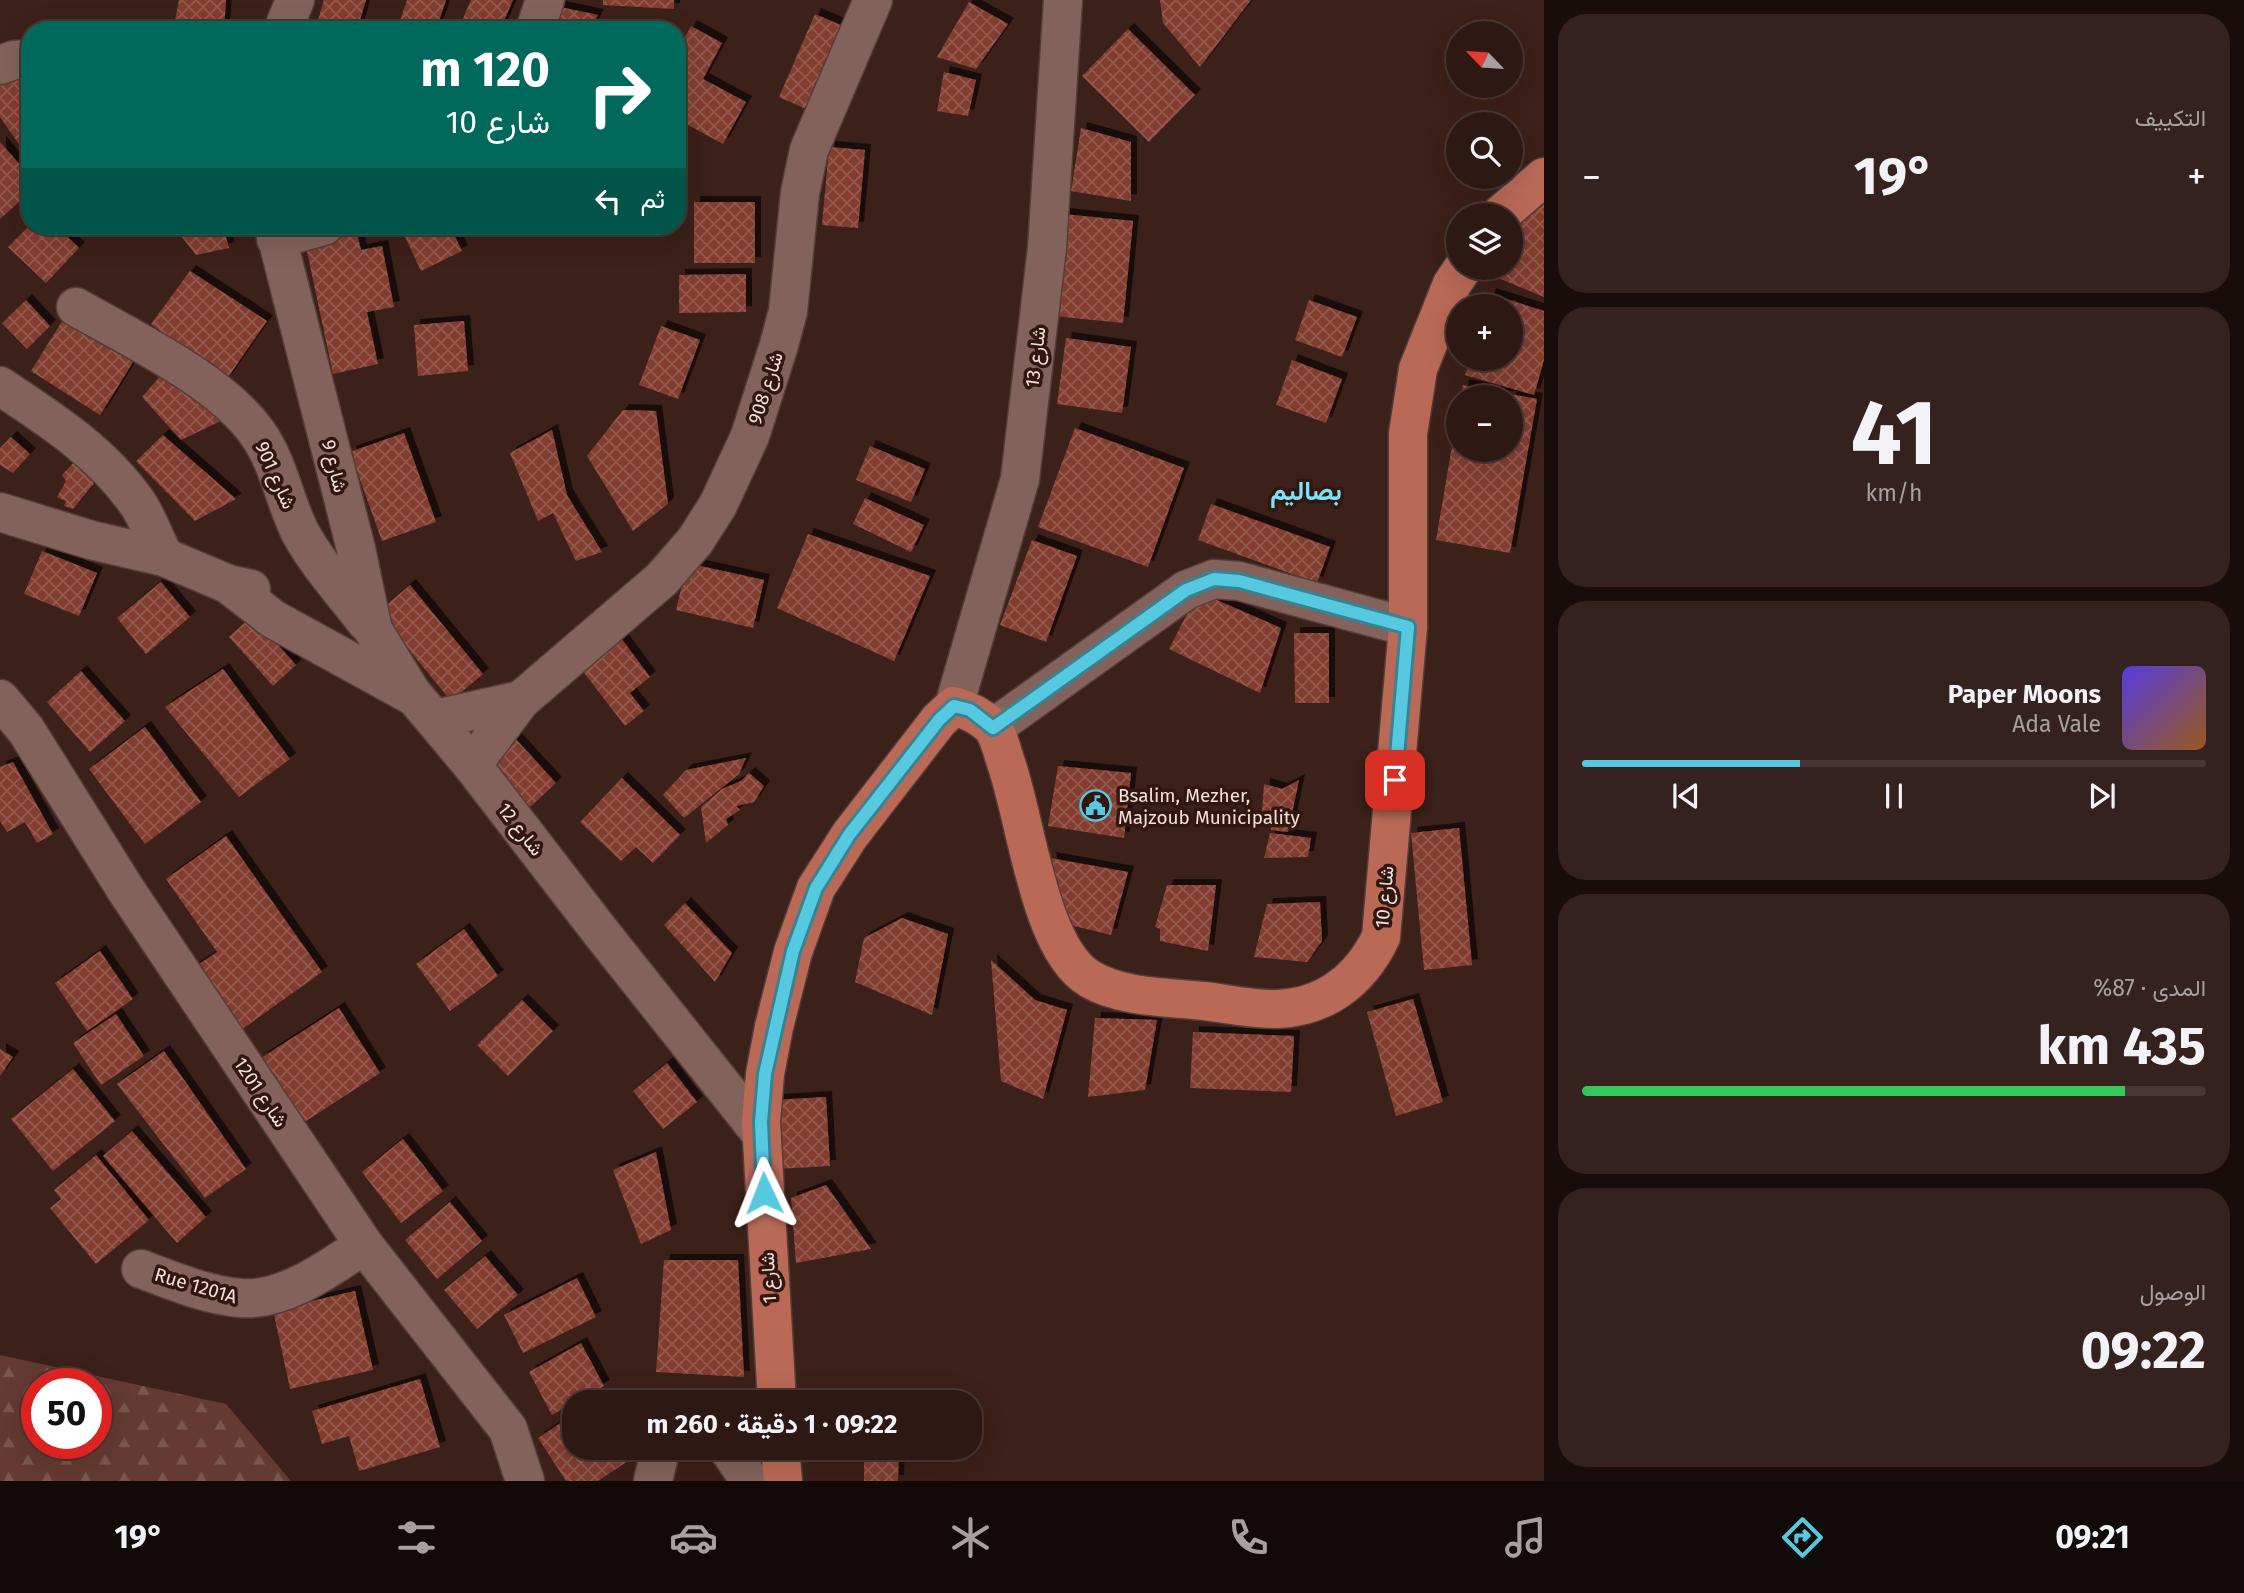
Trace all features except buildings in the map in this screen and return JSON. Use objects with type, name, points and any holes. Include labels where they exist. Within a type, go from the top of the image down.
[{"type":"main road","points":[[1514,203],[1544,177]]},
{"type":"main road","name":"شارع 10","points":[[993,728],[1009,770],[1048,917],[1068,958],[1089,979],[1121,991],[1267,1009],[1299,1008],[1351,981],[1370,959],[1381,937],[1408,627],[1408,434],[1419,369],[1455,280]]},
{"type":"main road","points":[[954,706],[970,710],[993,728]]},
{"type":"main road","name":"شارع 1","points":[[776,1390],[762,1135],[765,1074],[793,951],[816,888],[849,835],[939,720],[954,706]]},
{"type":"main road","points":[[781,1460],[783,1481]]},
{"type":"street","points":[[286,21],[295,0]]},
{"type":"street","points":[[538,21],[545,0]]},
{"type":"street","name":"شارع 908","points":[[472,765],[521,700],[662,579],[695,541],[718,505],[750,436],[788,311],[800,193],[809,150],[873,0]]},
{"type":"street","name":"شارع 13","points":[[954,706],[1020,478],[1047,248],[1063,0]]},
{"type":"street","points":[[0,65],[21,59]]},
{"type":"street","name":"شارع 9","points":[[276,235],[356,549],[373,630],[416,696]]},
{"type":"street","name":"شارع 901","points":[[76,307],[198,380],[257,432],[269,451],[305,541],[373,630]]},
{"type":"street","points":[[0,386],[82,443],[115,474],[139,506],[164,557]]},
{"type":"street","name":"شارع 12","points":[[0,512],[91,540],[164,557],[228,584],[273,619],[416,696],[762,1135]]},
{"type":"street","points":[[993,728],[1186,590],[1214,579],[1255,584],[1408,627]]},
{"type":"street","name":"شارع 908","points":[[416,696],[521,700]]},
{"type":"street","name":"شارع 1201","points":[[0,699],[26,730],[126,890],[364,1245],[508,1429],[525,1481]]},
{"type":"street","name":"Rue 1201A","points":[[141,1269],[185,1286],[243,1299],[277,1292],[318,1275],[364,1245]]},
{"type":"street","points":[[653,1481],[658,1460]]},
{"type":"street","points":[[736,1460],[750,1481]]},
{"type":"green space","points":[[0,1355],[60,1368],[21,1368],[21,1459],[112,1459],[112,1379],[226,1404],[291,1481],[0,1481]]},
{"type":"place","name":"Bsalim, Mezher, Majzoub Municipality","points":[[1095,806]]},
{"type":"district","name":"بصاليم","points":[[1306,491]]},
{"type":"route","points":[[764,1193],[761,1122],[765,1074],[793,951],[816,888],[849,835],[939,720],[954,706],[970,710],[993,728],[1186,590],[1214,579],[1239,581],[1408,627],[1395,780]]}]
